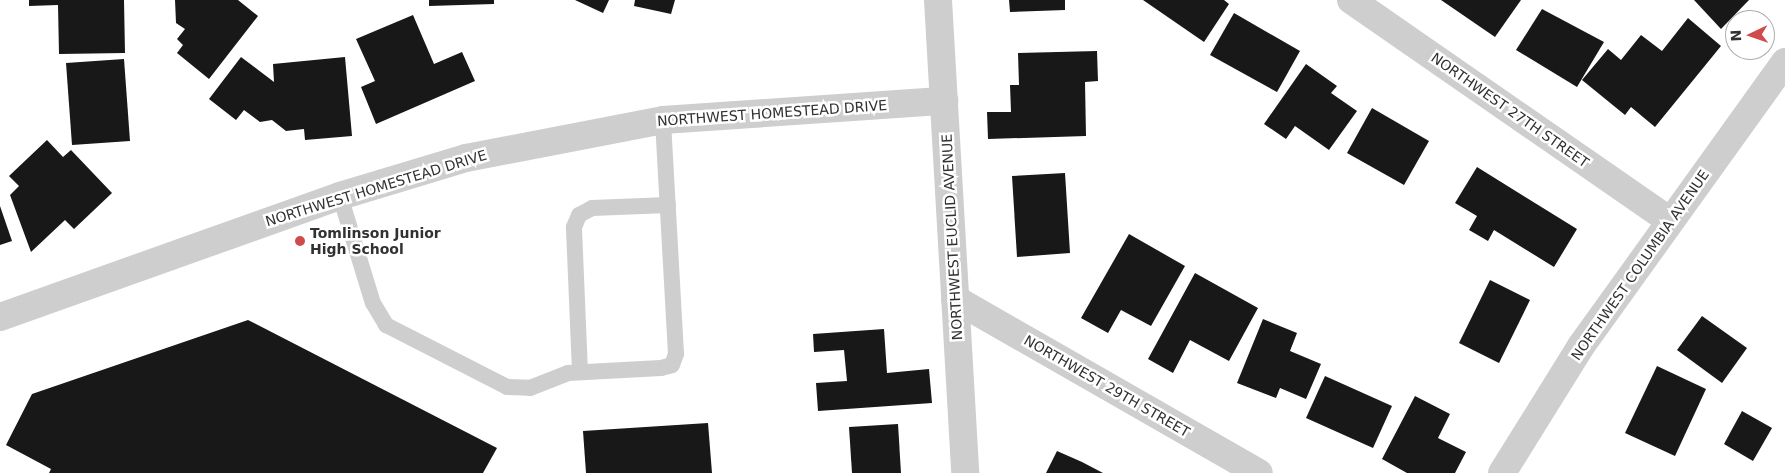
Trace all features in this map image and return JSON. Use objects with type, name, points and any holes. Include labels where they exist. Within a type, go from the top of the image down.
[{"type":"street","name":"NORTHWEST EUCLID AVENUE","points":[[938,0],[965,473]]},
{"type":"street","name":"NORTHWEST 27TH STREET","points":[[1351,0],[1669,220]]},
{"type":"street","name":"NORTHWEST COLUMBIA AVENUE","points":[[1502,473],[1581,346],[1669,220],[1785,62]]},
{"type":"street","name":"NORTHWEST HOMESTEAD DRIVE","points":[[0,317],[340,196],[466,158],[663,120],[944,101]]},
{"type":"street","name":"NORTHWEST 29TH STREET","points":[[955,299],[1259,473]]},
{"type":"lane","points":[[340,196],[373,303],[386,325],[507,388],[530,388],[580,372],[672,365],[676,354],[663,120]]},
{"type":"lane","points":[[580,372],[574,228],[579,215],[592,208],[668,205]]},
{"type":"building","points":[[29,0],[124,0],[125,53],[59,54],[58,5],[29,6]]},
{"type":"building","points":[[175,0],[238,0],[258,16],[209,79],[177,53],[183,45],[177,39],[185,29],[176,23]]},
{"type":"building","points":[[429,0],[494,0],[494,4],[429,6]]},
{"type":"building","points":[[575,0],[609,0],[603,13]]},
{"type":"building","points":[[635,0],[675,0],[671,14],[634,6]]},
{"type":"building","points":[[1009,0],[1065,0],[1065,10],[1010,12]]},
{"type":"building","points":[[1143,0],[1224,0],[1229,4],[1204,42]]},
{"type":"building","points":[[1441,0],[1521,0],[1495,37]]},
{"type":"building","points":[[1694,0],[1749,0],[1739,10],[1725,10],[1725,25],[1721,29]]},
{"type":"building","points":[[1542,9],[1604,42],[1577,87],[1516,50]]},
{"type":"building","points":[[1234,13],[1300,51],[1277,92],[1210,55]]},
{"type":"building","points":[[413,15],[434,64],[462,52],[475,81],[376,124],[361,87],[375,81],[356,39]]},
{"type":"building","points":[[1688,18],[1721,46],[1655,127],[1631,107],[1625,115],[1582,80],[1608,49],[1621,60],[1641,35],[1662,51]]},
{"type":"building","points":[[1097,51],[1098,81],[1085,82],[1086,136],[988,139],[987,112],[1011,112],[1010,85],[1019,85],[1018,53]]},
{"type":"building","points":[[241,57],[274,82],[273,64],[345,57],[352,136],[305,140],[304,129],[286,131],[272,120],[260,122],[244,110],[236,120],[209,99]]},
{"type":"building","points":[[124,59],[130,141],[72,145],[66,63]]},
{"type":"building","points":[[1306,64],[1337,86],[1331,93],[1357,111],[1329,150],[1295,126],[1286,139],[1264,124]]},
{"type":"building","points":[[1372,108],[1429,141],[1404,185],[1347,153]]},
{"type":"building","points":[[47,140],[63,157],[71,150],[112,193],[74,229],[65,220],[31,252],[10,195],[19,186],[9,176]]},
{"type":"building","points":[[1477,167],[1577,229],[1554,267],[1494,230],[1488,241],[1469,230],[1477,216],[1455,203]]},
{"type":"building","points":[[1065,173],[1070,253],[1017,257],[1012,176]]},
{"type":"building","points":[[0,206],[12,241],[0,245]]},
{"type":"building","points":[[1129,234],[1185,266],[1151,326],[1121,310],[1108,333],[1081,318]]},
{"type":"building","points":[[1195,273],[1258,308],[1229,361],[1190,340],[1173,373],[1148,359]]},
{"type":"building","points":[[1490,280],[1530,300],[1499,363],[1459,343]]},
{"type":"building","points":[[1702,316],[1747,348],[1722,383],[1677,350]]},
{"type":"building","points":[[1263,319],[1297,333],[1290,351],[1321,364],[1306,399],[1280,388],[1276,398],[1237,383]]},
{"type":"building","points":[[248,320],[497,448],[483,473],[49,473],[51,469],[6,445],[32,394]]},
{"type":"building","points":[[884,329],[887,373],[929,369],[932,403],[818,411],[816,383],[847,381],[844,350],[814,352],[813,334]]},
{"type":"building","points":[[1657,366],[1706,389],[1675,456],[1625,433]]},
{"type":"building","points":[[1325,376],[1392,406],[1373,448],[1306,418]]},
{"type":"building","points":[[1415,396],[1450,414],[1438,438],[1466,452],[1455,473],[1407,473],[1382,459]]},
{"type":"building","points":[[1742,411],[1772,428],[1753,461],[1724,444]]},
{"type":"building","points":[[708,423],[712,473],[586,473],[583,431]]},
{"type":"building","points":[[898,424],[901,473],[852,473],[849,427]]},
{"type":"building","points":[[1057,451],[1082,462],[1103,473],[1046,473]]},
{"type":"place","name":"Tomlinson Junior High School","points":[[300,241]]}]
